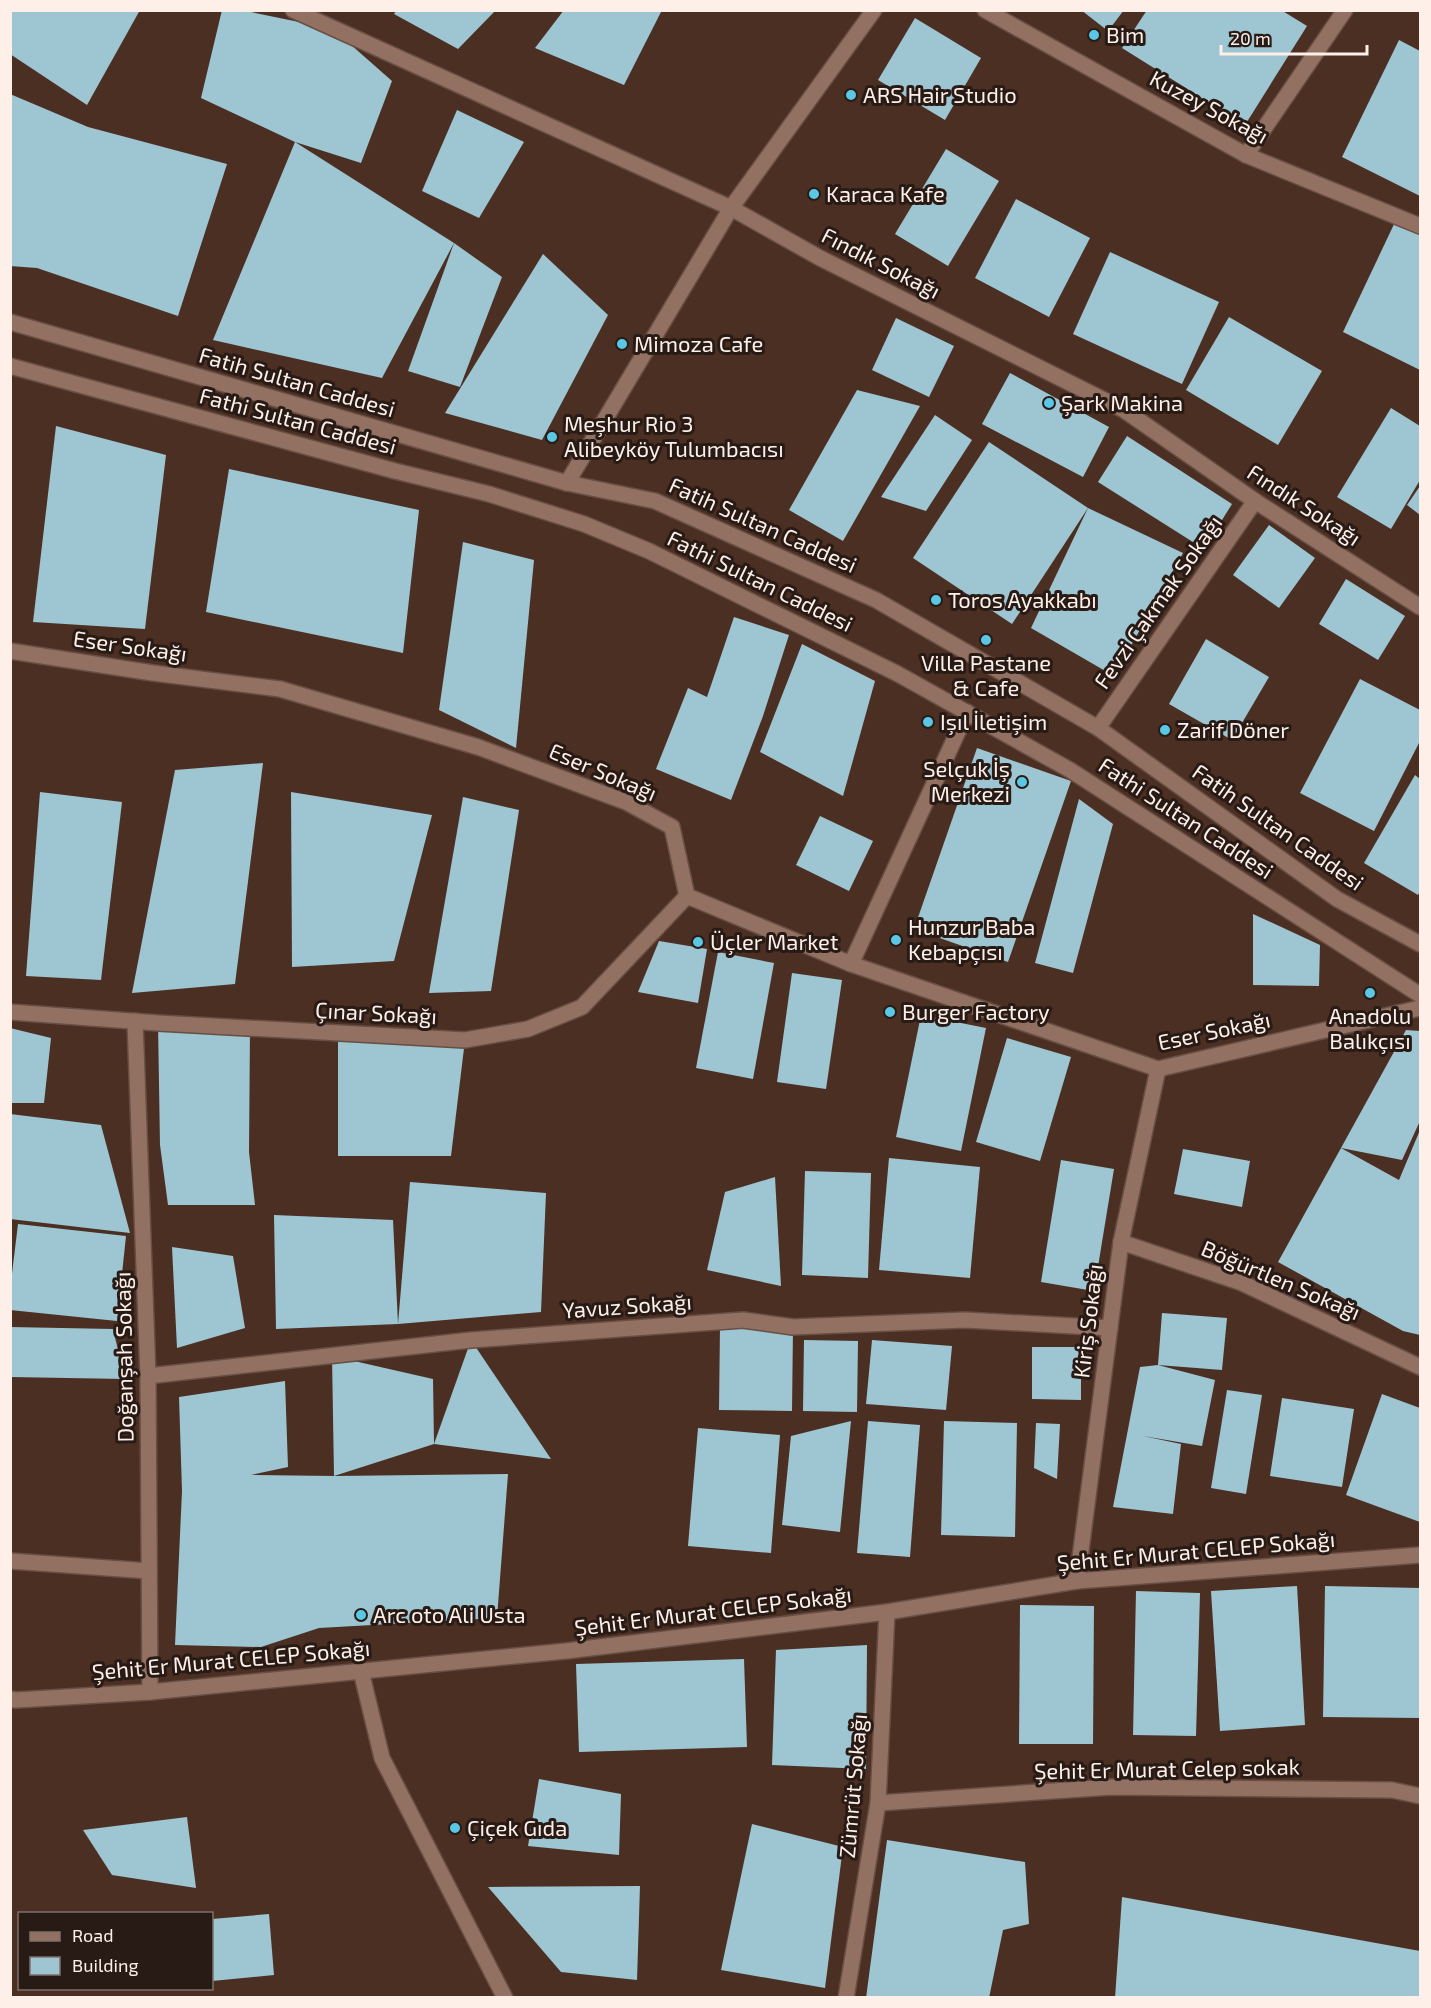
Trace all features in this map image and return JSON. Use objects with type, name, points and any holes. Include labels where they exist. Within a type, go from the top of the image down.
[{"type":"street","name":"Fındık Sokağı","points":[[293,10],[731,208],[820,258],[1124,410],[1255,501],[1420,607]]},
{"type":"street","points":[[567,483],[731,208],[874,10]]},
{"type":"street","name":"Kuzey Sokağı","points":[[985,10],[1246,155],[1420,226]]},
{"type":"street","points":[[1246,155],[1345,10]]},
{"type":"street","name":"Fatih Sultan Caddesi","points":[[10,322],[567,483],[655,501],[876,600],[1098,728],[1337,899],[1420,944]]},
{"type":"street","name":"Fathi Sultan Caddesi","points":[[10,366],[384,468],[489,494],[584,524],[649,551],[898,674],[1070,770],[1420,995]]},
{"type":"street","name":"Fevzi Çakmak Sokağı","points":[[1098,728],[1255,501]]},
{"type":"street","name":"Eser Sokağı","points":[[10,651],[153,673],[280,688],[478,747],[626,802],[672,827],[687,896],[851,964],[1158,1069],[1420,1008]]},
{"type":"street","points":[[851,964],[967,712]]},
{"type":"street","name":"Çınar Sokağı","points":[[10,1012],[465,1041],[528,1029],[582,1007],[687,896]]},
{"type":"street","name":"Doğanşah Sokağı","points":[[135,1021],[148,1376],[150,1692]]},
{"type":"street","name":"Kiriş Sokağı","points":[[1077,1581],[1121,1242],[1158,1069]]},
{"type":"street","name":"Böğürtlen Sokağı","points":[[1121,1242],[1242,1283],[1420,1367]]},
{"type":"street","name":"Yavuz Sokağı","points":[[148,1376],[471,1340],[743,1320],[793,1327],[965,1320],[1110,1328]]},
{"type":"street","name":"Şehit Er Murat CELEP Sokağı","points":[[10,1699],[150,1692],[566,1651],[887,1612],[1077,1581],[1420,1555]]},
{"type":"street","points":[[10,1561],[149,1571]]},
{"type":"street","name":"Zümrüt Sokağı","points":[[846,1998],[878,1803],[887,1612]]},
{"type":"street","points":[[361,1671],[382,1758],[505,1998]]},
{"type":"street","name":"Şehit Er Murat Celep sokak","points":[[878,1803],[1112,1787],[1392,1790],[1420,1796]]},
{"type":"building","points":[[10,10],[140,10],[87,105],[10,54]]},
{"type":"building","points":[[222,10],[241,10],[333,29],[392,81],[361,163],[295,142],[201,98]]},
{"type":"building","points":[[397,10],[496,10],[458,49],[394,14]]},
{"type":"building","points":[[564,10],[662,10],[624,85],[535,48]]},
{"type":"building","points":[[1081,10],[1124,10],[1108,31]]},
{"type":"building","points":[[1147,10],[1281,10],[1307,26],[1245,125],[1122,48]]},
{"type":"building","points":[[915,18],[981,58],[945,120],[878,80]]},
{"type":"building","points":[[1399,40],[1420,51],[1420,196],[1342,157]]},
{"type":"building","points":[[10,94],[88,127],[227,164],[178,316],[37,268],[10,266]]},
{"type":"building","points":[[457,110],[524,142],[479,218],[422,191]]},
{"type":"building","points":[[295,142],[454,243],[382,378],[213,340]]},
{"type":"building","points":[[946,149],[999,181],[948,266],[895,234]]},
{"type":"building","points":[[1016,199],[1090,238],[1049,317],[975,278]]},
{"type":"building","points":[[1396,220],[1420,232],[1420,370],[1343,332]]},
{"type":"building","points":[[454,243],[502,277],[460,387],[408,371]]},
{"type":"building","points":[[1110,252],[1219,302],[1182,384],[1073,334]]},
{"type":"building","points":[[543,254],[608,315],[542,440],[445,413]]},
{"type":"building","points":[[1229,317],[1322,371],[1278,445],[1186,390]]},
{"type":"building","points":[[896,318],[954,346],[929,397],[872,370]]},
{"type":"building","points":[[1010,373],[1109,427],[1083,477],[982,424]]},
{"type":"building","points":[[857,390],[920,406],[843,541],[789,510]]},
{"type":"building","points":[[1391,408],[1420,426],[1420,480],[1391,529],[1337,497]]},
{"type":"building","points":[[935,415],[972,440],[926,511],[881,497]]},
{"type":"building","points":[[56,426],[166,455],[145,629],[33,622]]},
{"type":"building","points":[[1127,436],[1232,504],[1204,549],[1098,482]]},
{"type":"building","points":[[989,442],[1088,508],[1012,624],[913,558]]},
{"type":"building","points":[[229,469],[419,510],[403,653],[206,612]]},
{"type":"building","points":[[1420,486],[1420,515],[1407,505]]},
{"type":"building","points":[[1088,508],[1183,553],[1114,676],[1031,628]]},
{"type":"building","points":[[1269,525],[1315,558],[1279,608],[1233,575]]},
{"type":"building","points":[[463,542],[534,560],[516,748],[439,710]]},
{"type":"building","points":[[1346,579],[1405,616],[1378,660],[1319,624]]},
{"type":"building","points":[[734,617],[789,635],[763,716],[731,800],[656,769],[688,688],[707,697]]},
{"type":"building","points":[[1206,639],[1269,677],[1232,740],[1169,704]]},
{"type":"building","points":[[802,644],[875,681],[843,796],[760,752]]},
{"type":"building","points":[[1360,679],[1420,710],[1420,741],[1374,831],[1300,793]]},
{"type":"building","points":[[977,748],[1071,781],[1008,962],[914,929]]},
{"type":"building","points":[[263,763],[235,984],[132,993],[175,770]]},
{"type":"building","points":[[1415,775],[1420,779],[1420,891],[1418,895],[1364,863]]},
{"type":"building","points":[[40,792],[122,802],[101,980],[26,976]]},
{"type":"building","points":[[291,792],[432,815],[394,961],[292,967]]},
{"type":"building","points":[[463,797],[519,810],[491,991],[429,993]]},
{"type":"building","points":[[1079,799],[1113,824],[1073,973],[1035,963]]},
{"type":"building","points":[[820,816],[873,841],[849,891],[796,865]]},
{"type":"building","points":[[1253,914],[1320,945],[1319,986],[1253,985]]},
{"type":"building","points":[[659,941],[707,949],[698,1003],[638,992]]},
{"type":"building","points":[[718,952],[774,963],[753,1079],[696,1068]]},
{"type":"building","points":[[792,973],[842,980],[826,1089],[777,1082]]},
{"type":"building","points":[[921,1015],[986,1028],[961,1151],[896,1137]]},
{"type":"building","points":[[158,1023],[250,1028],[249,1152],[255,1205],[168,1205],[160,1145]]},
{"type":"building","points":[[10,1028],[51,1038],[44,1103],[10,1103]]},
{"type":"building","points":[[1406,1030],[1420,1031],[1420,1121],[1402,1160],[1341,1148]]},
{"type":"building","points":[[338,1033],[465,1040],[451,1156],[338,1156]]},
{"type":"building","points":[[1007,1038],[1071,1057],[1040,1161],[976,1142]]},
{"type":"building","points":[[10,1114],[101,1125],[130,1233],[10,1219]]},
{"type":"building","points":[[1420,1130],[1420,1335],[1403,1331],[1278,1262],[1341,1148],[1399,1180]]},
{"type":"building","points":[[1183,1149],[1250,1161],[1242,1207],[1174,1194]]},
{"type":"building","points":[[889,1158],[980,1167],[970,1278],[879,1270]]},
{"type":"building","points":[[1061,1160],[1114,1169],[1094,1291],[1041,1282]]},
{"type":"building","points":[[805,1171],[871,1173],[868,1278],[802,1275]]},
{"type":"building","points":[[775,1177],[781,1286],[707,1270],[725,1192]]},
{"type":"building","points":[[410,1182],[546,1193],[541,1312],[398,1324]]},
{"type":"building","points":[[274,1215],[393,1220],[398,1324],[276,1329]]},
{"type":"building","points":[[18,1224],[126,1236],[117,1321],[10,1310],[10,1290]]},
{"type":"building","points":[[172,1247],[233,1256],[245,1328],[177,1348]]},
{"type":"building","points":[[1162,1313],[1227,1318],[1222,1370],[1158,1365]]},
{"type":"building","points":[[10,1327],[113,1329],[125,1379],[10,1377]]},
{"type":"building","points":[[720,1327],[793,1327],[792,1411],[719,1410]]},
{"type":"building","points":[[471,1340],[551,1459],[434,1444]]},
{"type":"building","points":[[804,1340],[858,1341],[857,1412],[803,1411]]},
{"type":"building","points":[[872,1340],[952,1346],[946,1410],[866,1404]]},
{"type":"building","points":[[1032,1347],[1081,1347],[1081,1400],[1032,1399]]},
{"type":"building","points":[[332,1356],[433,1379],[434,1444],[334,1476]]},
{"type":"building","points":[[1158,1365],[1215,1380],[1202,1446],[1143,1436],[1181,1444],[1173,1514],[1113,1507],[1140,1367]]},
{"type":"building","points":[[285,1381],[288,1467],[251,1475],[508,1474],[497,1618],[319,1628],[261,1647],[175,1645],[182,1491],[179,1397]]},
{"type":"building","points":[[1227,1390],[1262,1395],[1246,1494],[1211,1488]]},
{"type":"building","points":[[1382,1394],[1420,1408],[1420,1522],[1346,1495]]},
{"type":"building","points":[[1282,1398],[1354,1409],[1342,1487],[1270,1476]]},
{"type":"building","points":[[851,1421],[840,1532],[782,1525],[791,1436]]},
{"type":"building","points":[[868,1421],[920,1425],[910,1557],[857,1553]]},
{"type":"building","points":[[944,1421],[1017,1423],[1015,1537],[941,1535]]},
{"type":"building","points":[[1036,1423],[1060,1424],[1057,1479],[1034,1468]]},
{"type":"building","points":[[698,1428],[780,1435],[771,1553],[688,1546]]},
{"type":"building","points":[[1297,1586],[1305,1725],[1220,1731],[1211,1591]]},
{"type":"building","points":[[1325,1586],[1420,1588],[1420,1718],[1323,1717]]},
{"type":"building","points":[[1136,1591],[1200,1593],[1196,1736],[1133,1735]]},
{"type":"building","points":[[1020,1605],[1094,1606],[1093,1744],[1019,1744]]},
{"type":"building","points":[[867,1645],[866,1769],[772,1765],[776,1650]]},
{"type":"building","points":[[744,1659],[747,1747],[579,1752],[576,1664]]},
{"type":"building","points":[[539,1779],[621,1794],[619,1855],[528,1846]]},
{"type":"building","points":[[187,1817],[196,1888],[112,1875],[83,1830]]},
{"type":"building","points":[[752,1824],[843,1847],[825,1988],[721,1970]]},
{"type":"building","points":[[887,1840],[1025,1862],[1029,1924],[1003,1930],[989,1998],[866,1998]]},
{"type":"building","points":[[640,1886],[637,1980],[561,1972],[488,1887]]},
{"type":"building","points":[[1122,1897],[1420,1951],[1420,1998],[1115,1998]]},
{"type":"building","points":[[269,1914],[274,1975],[213,1981],[213,1919]]},
{"type":"place","name":"Bim","points":[[1094,35]]},
{"type":"place","name":"ARS Hair Studio","points":[[851,95]]},
{"type":"place","name":"Karaca Kafe","points":[[814,194]]},
{"type":"place","name":"Mimoza Cafe","points":[[622,344]]},
{"type":"place","name":"Şark Makina","points":[[1049,403]]},
{"type":"place","name":"Meşhur Rio 3 Alibeyköy Tulumbacısı","points":[[552,437]]},
{"type":"place","name":"Toros Ayakkabı","points":[[936,600]]},
{"type":"place","name":"Villa Pastane & Cafe","points":[[986,640]]},
{"type":"place","name":"Işıl İletişim","points":[[928,722]]},
{"type":"place","name":"Zarif Döner","points":[[1165,730]]},
{"type":"place","name":"Selçuk İş Merkezi","points":[[1022,782]]},
{"type":"place","name":"Hunzur Baba Kebapçısı","points":[[896,940]]},
{"type":"place","name":"Üçler Market","points":[[698,942]]},
{"type":"place","name":"Anadolu Balıkçısı","points":[[1370,993]]},
{"type":"place","name":"Burger Factory","points":[[890,1012]]},
{"type":"place","name":"Arc oto Ali Usta","points":[[361,1615]]},
{"type":"place","name":"Çiçek Gıda","points":[[455,1828]]}]
